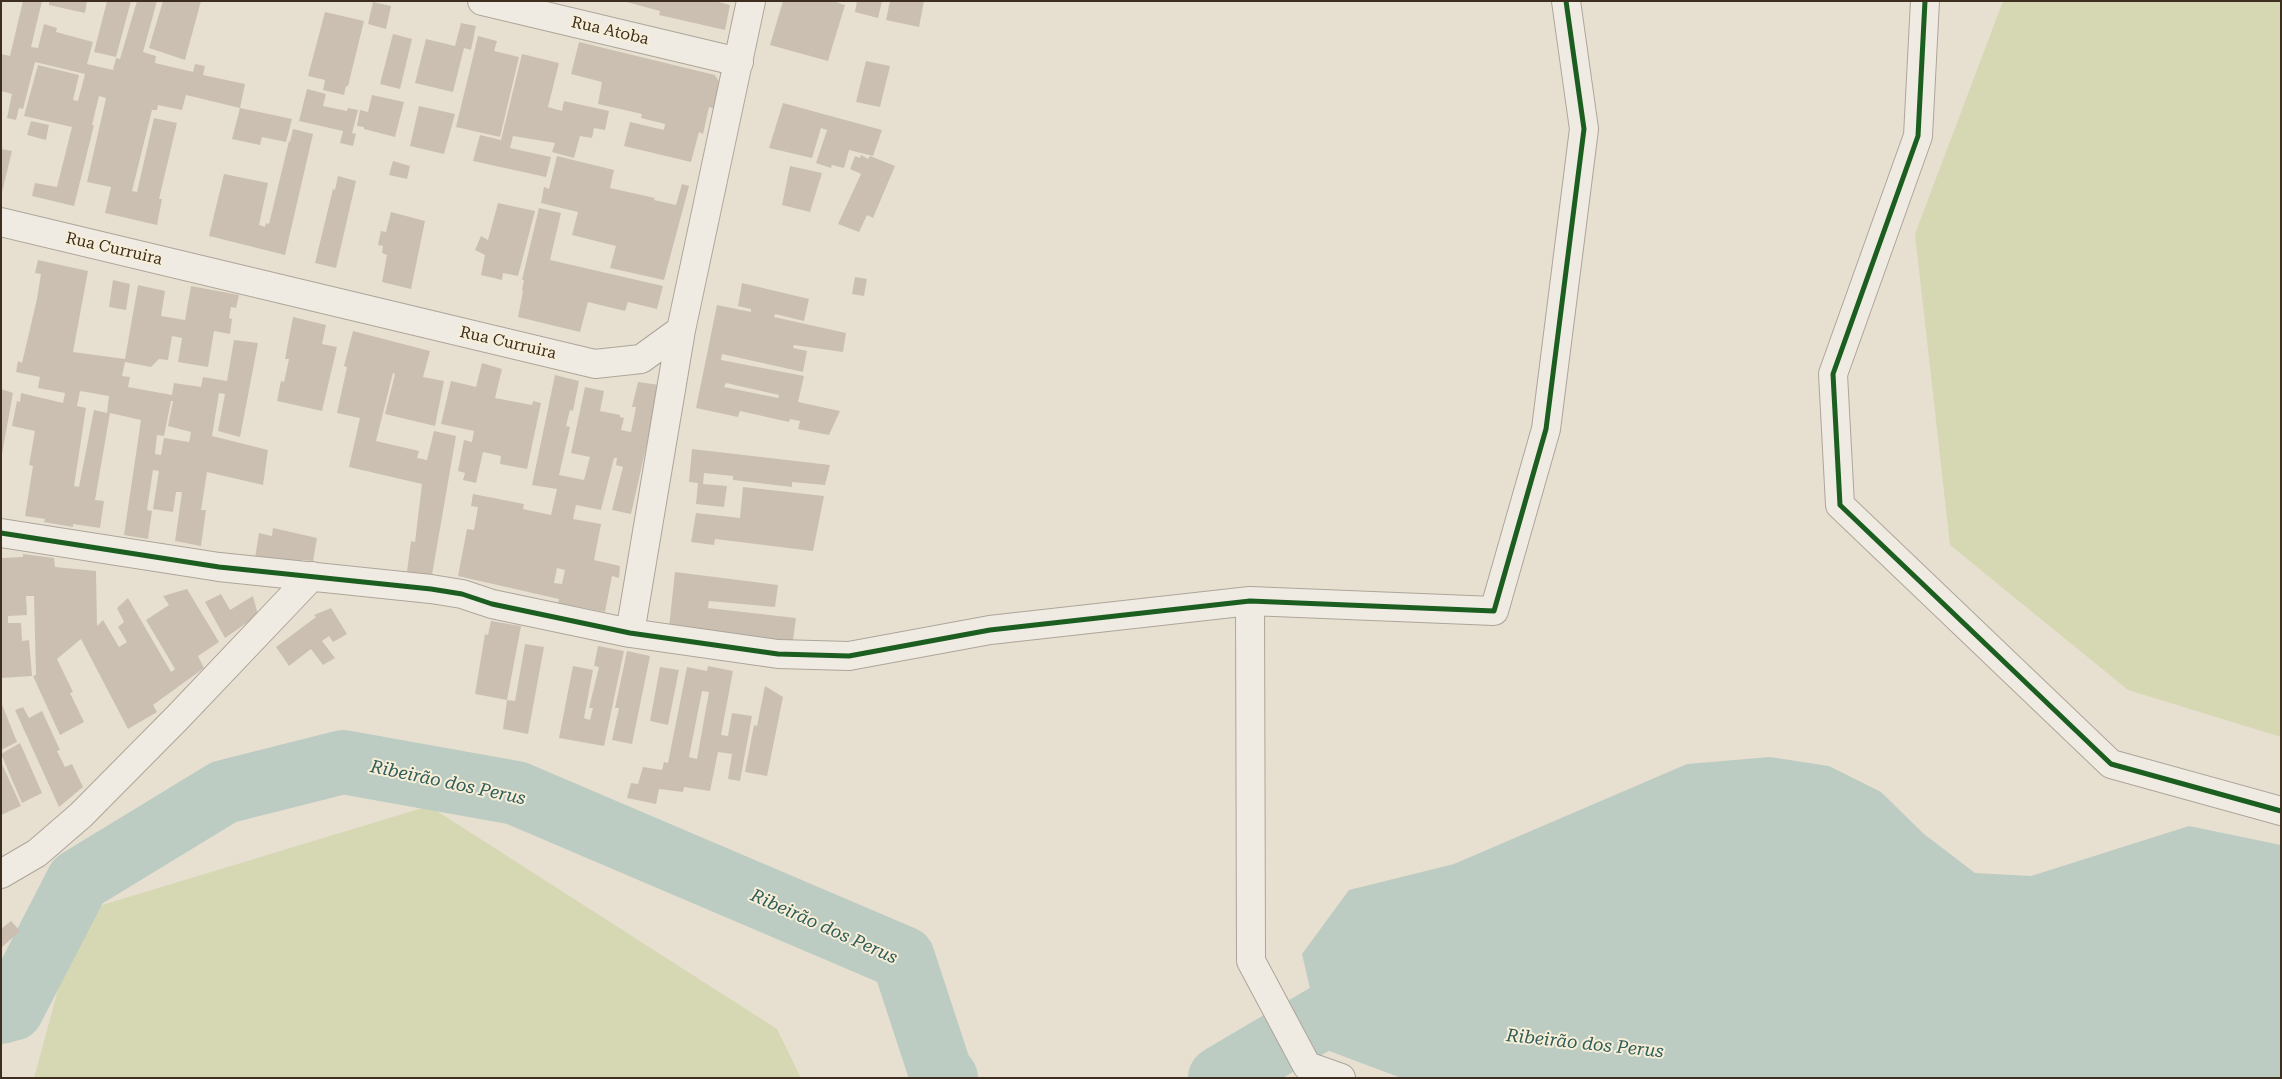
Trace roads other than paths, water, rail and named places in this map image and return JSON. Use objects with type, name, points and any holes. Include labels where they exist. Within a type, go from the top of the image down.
[{"type":"street","name":"Rua Atoba","points":[[482,1],[738,62]]},
{"type":"street","points":[[630,633],[682,330],[751,1]]},
{"type":"street","points":[[1,533],[219,567],[462,594],[492,604],[630,633],[778,654],[849,656],[990,630],[1250,601],[1494,610],[1546,429],[1584,129],[1566,1]]},
{"type":"street","points":[[1925,1],[1918,136],[1833,374],[1840,505],[2111,764],[2281,811]]},
{"type":"street","name":"Rua Curruira","points":[[1,222],[595,364],[641,359],[682,330]]},
{"type":"street","points":[[1,874],[37,853],[81,815],[178,717],[312,576]]},
{"type":"street","points":[[1250,601],[1251,961],[1307,1066],[1341,1078]]},
{"type":"water","points":[[1770,757],[1829,766],[1881,792],[1924,834],[1975,873],[2031,876],[2189,826],[2281,845],[2281,1078],[1401,1078],[1324,1049],[1302,954],[1349,890],[1454,864],[1687,764]]},
{"type":"waterway","name":"Ribeirão dos Perus","points":[[1,1012],[12,1009],[78,881],[224,792],[343,762],[516,793],[903,958],[941,1074],[946,1078]]},
{"type":"waterway","name":"Ribeirão dos Perus","points":[[1220,1078],[1325,1016],[1405,1025]]}]
